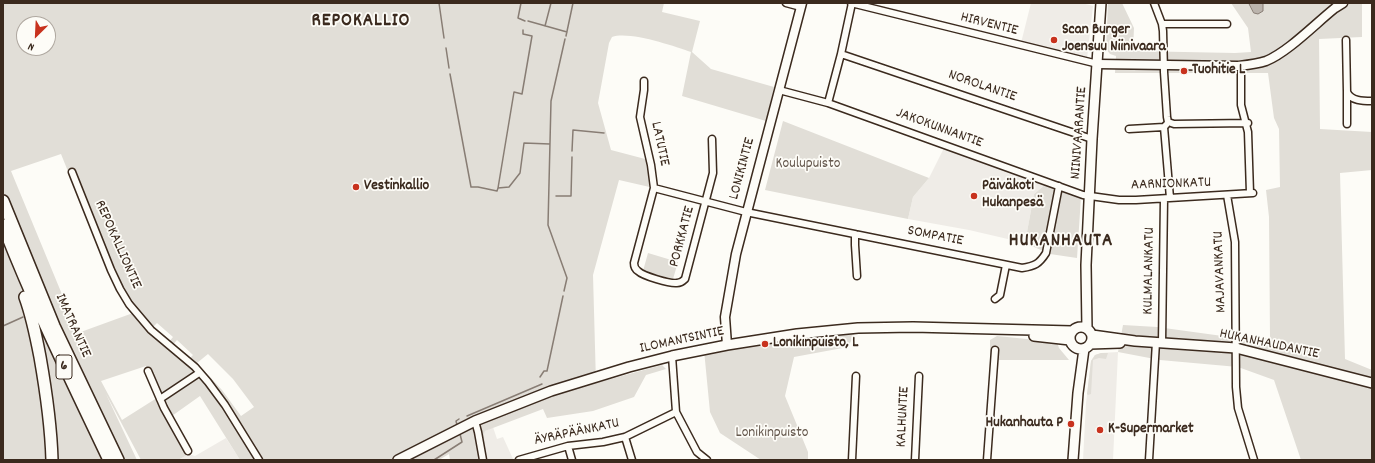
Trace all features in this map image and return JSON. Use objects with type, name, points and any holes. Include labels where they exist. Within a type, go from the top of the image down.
[{"type":"highway","name":"IMATRANTIE","points":[[3,201],[54,326],[118,460]]},
{"type":"highway","name":"IMATRANTIE","points":[[3,225],[46,329],[109,460]]},
{"type":"highway","points":[[22,273],[24,294],[34,326],[45,390],[49,416],[52,460]]},
{"type":"main road","name":"NIINIVAARANTIE","points":[[1073,460],[1078,393],[1076,358],[1081,338],[1101,3]]},
{"type":"main road","name":"ILOMANTSINTIE","points":[[398,460],[475,421],[550,391],[629,366],[727,345],[797,334],[858,328],[1004,328],[1081,338]]},
{"type":"main road","name":"HUKANHAUDANTIE","points":[[1081,338],[1236,348],[1372,383]]},
{"type":"street","points":[[786,3],[802,5]]},
{"type":"street","points":[[828,103],[841,54],[852,3]]},
{"type":"street","name":"HIRVENTIE","points":[[852,3],[1098,64]]},
{"type":"street","points":[[1129,129],[1164,127],[1168,122],[1162,24],[1154,3]]},
{"type":"street","points":[[1098,64],[1238,66],[1266,61],[1283,52],[1335,8],[1344,3]]},
{"type":"street","name":"LONIKINTIE","points":[[727,345],[725,317],[730,282],[746,212],[802,5]]},
{"type":"street","points":[[1162,24],[1227,24]]},
{"type":"street","points":[[1346,40],[1347,124]]},
{"type":"street","name":"NOROLANTIE","points":[[841,54],[1092,139]]},
{"type":"street","points":[[1168,122],[1174,124],[1247,123],[1241,105],[1241,74]]},
{"type":"street","name":"LATUTIE","points":[[644,81],[640,117],[654,188]]},
{"type":"street","name":"JAKOKUNNANTIE","points":[[779,90],[828,103],[1090,196]]},
{"type":"street","points":[[1347,92],[1351,98],[1372,101]]},
{"type":"street","name":"AARNIONKATU","points":[[1090,196],[1124,200],[1251,193],[1247,123]]},
{"type":"street","name":"KULMALANKATU","points":[[1149,460],[1159,342],[1167,198],[1164,127]]},
{"type":"street","points":[[706,202],[713,173],[712,139]]},
{"type":"street","name":"REPOKALLIONTIE","points":[[72,172],[111,270],[129,304],[152,330],[195,368],[208,382],[225,405],[259,460]]},
{"type":"street","name":"SOMPATIE","points":[[746,212],[1022,268],[1030,267],[1040,262],[1046,253],[1059,186]]},
{"type":"street","name":"PORKKATIE","points":[[706,202],[687,275],[682,282],[672,283],[638,272],[634,263],[654,188],[746,212]]},
{"type":"street","name":"MAJAVANKATU","points":[[1228,195],[1235,242],[1236,387],[1238,408],[1254,460]]},
{"type":"street","points":[[856,234],[854,245],[857,276]]},
{"type":"street","points":[[995,300],[1000,295],[1006,265]]},
{"type":"street","points":[[987,460],[995,350]]},
{"type":"street","points":[[672,356],[676,412],[697,452],[707,460]]},
{"type":"street","points":[[148,371],[160,399],[188,451]]},
{"type":"street","points":[[160,399],[200,373]]},
{"type":"street","points":[[852,460],[856,376]]},
{"type":"street","name":"KALHUNTIE","points":[[915,460],[919,376]]},
{"type":"street","name":"ÄYRÄPÄÄNKATU","points":[[519,460],[568,446],[603,442],[625,437],[676,412]]},
{"type":"street","points":[[475,421],[483,460]]},
{"type":"street","points":[[625,437],[632,460]]},
{"type":"street","points":[[568,446],[572,460]]},
{"type":"shaded area","points":[[1031,3],[1082,3],[1093,6],[1087,59],[1021,43]]},
{"type":"shaded area","points":[[1249,3],[1263,3],[1263,11],[1258,14],[1254,13]]},
{"type":"shaded area","name":"Päiväkoti Hukanpesä","points":[[944,148],[1046,184],[1034,194],[1025,243],[969,230],[908,219],[913,197],[929,178]]},
{"type":"shaded area","points":[[1118,352],[1113,460],[1083,460],[1086,403],[1091,361],[1095,355],[1101,353]]},
{"type":"shaded area","points":[[493,427],[497,439],[503,437],[513,459],[486,460],[485,431]]},
{"type":"shaded area","points":[[226,438],[240,460],[178,460],[189,454],[195,456]]},
{"type":"green space","points":[[3,3],[664,3],[662,12],[700,21],[692,52],[711,69],[774,87],[766,121],[682,96],[691,52],[652,40],[629,36],[612,37],[609,43],[598,103],[611,150],[649,160],[654,188],[619,180],[593,275],[596,383],[662,365],[666,369],[646,375],[634,397],[593,411],[547,418],[543,409],[485,431],[484,436],[487,460],[450,460],[449,454],[439,460],[240,460],[200,396],[169,418],[189,454],[178,460],[141,460],[106,394],[137,460],[3,460]],"holes":[[[61,154],[112,281],[122,299],[133,313],[78,333],[11,171]],[[157,323],[173,337],[168,343],[152,328]],[[177,340],[193,355],[188,360],[172,346]],[[208,354],[233,379],[254,407],[241,416],[222,390],[197,363]],[[146,366],[160,396],[122,420],[101,381]]]},
{"type":"green space","points":[[1108,3],[1122,3],[1134,28],[1133,51],[1235,53],[1251,52],[1248,28],[1231,3],[1249,3],[1263,10],[1263,3],[1362,3],[1362,37],[1319,39],[1320,129],[1372,132],[1372,170],[1340,173],[1345,359],[1372,370],[1372,460],[1301,460],[1274,380],[1238,367],[1160,360],[1118,352],[1123,325],[1157,327],[1237,338],[1270,338],[1269,217],[1266,190],[1280,187],[1279,129],[1274,118],[1268,73],[1115,73],[1116,56],[1110,54],[1106,49]]},
{"type":"green space","name":"Koulupuisto","points":[[783,121],[929,178],[913,197],[908,219],[765,190]]},
{"type":"green space","points":[[1046,184],[1081,197],[1077,258],[1050,254],[1025,243],[1034,194]]},
{"type":"green space","points":[[648,253],[678,262],[673,279],[643,271]]},
{"type":"green space","name":"Lonikinpuisto","points":[[858,327],[848,347],[794,357],[785,396],[808,452],[808,460],[761,460],[720,433],[710,412],[704,350]]},
{"type":"green space","points":[[997,336],[1057,342],[1059,348],[1069,360],[990,360],[990,340]]},
{"type":"green space","points":[[1108,353],[1106,359],[1099,358],[1093,360],[1091,394],[1088,395],[1091,361],[1095,355]]},
{"type":"waterway","points":[[439,3],[444,38]]},
{"type":"waterway","points":[[521,3],[518,18],[525,21]]},
{"type":"waterway","points":[[545,26],[551,3]]},
{"type":"waterway","points":[[566,36],[573,3]]},
{"type":"waterway","points":[[528,21],[567,32]]},
{"type":"waterway","points":[[498,188],[514,92],[522,94],[532,36],[523,34],[523,30]]},
{"type":"waterway","points":[[564,291],[567,278],[548,225],[551,101],[565,39]]},
{"type":"waterway","points":[[446,48],[449,68]]},
{"type":"waterway","points":[[450,74],[471,187],[497,191],[498,188],[509,187],[520,173],[524,143],[550,144]]},
{"type":"waterway","points":[[572,151],[573,130],[604,133]]},
{"type":"waterway","points":[[556,196],[571,196],[572,157]]},
{"type":"waterway","points":[[540,377],[544,371],[547,371],[563,296]]},
{"type":"waterway","points":[[3,326],[23,317]]},
{"type":"waterway","points":[[467,416],[542,384]]},
{"type":"waterway","points":[[457,425],[456,421],[459,419]]},
{"type":"waterway","points":[[434,460],[462,442],[460,434]]},
{"type":"place","name":"Scan Burger Joensuu Niinivaara","points":[[1054,40]]},
{"type":"place","name":"Tuohitie L","points":[[1184,71]]},
{"type":"place","name":"Vestinkallio","points":[[356,187]]},
{"type":"place","name":"Päiväkoti Hukanpesä","points":[[974,196]]},
{"type":"place","name":"Lonikinpuisto, L","points":[[765,344]]},
{"type":"place","name":"Hukanhauta P","points":[[1071,424]]},
{"type":"place","name":"K-Supermarket","points":[[1100,430]]},
{"type":"district","name":"REPOKALLIO","points":[[361,22]]},
{"type":"district","name":"HUKANHAUTA","points":[[1061,242]]}]
